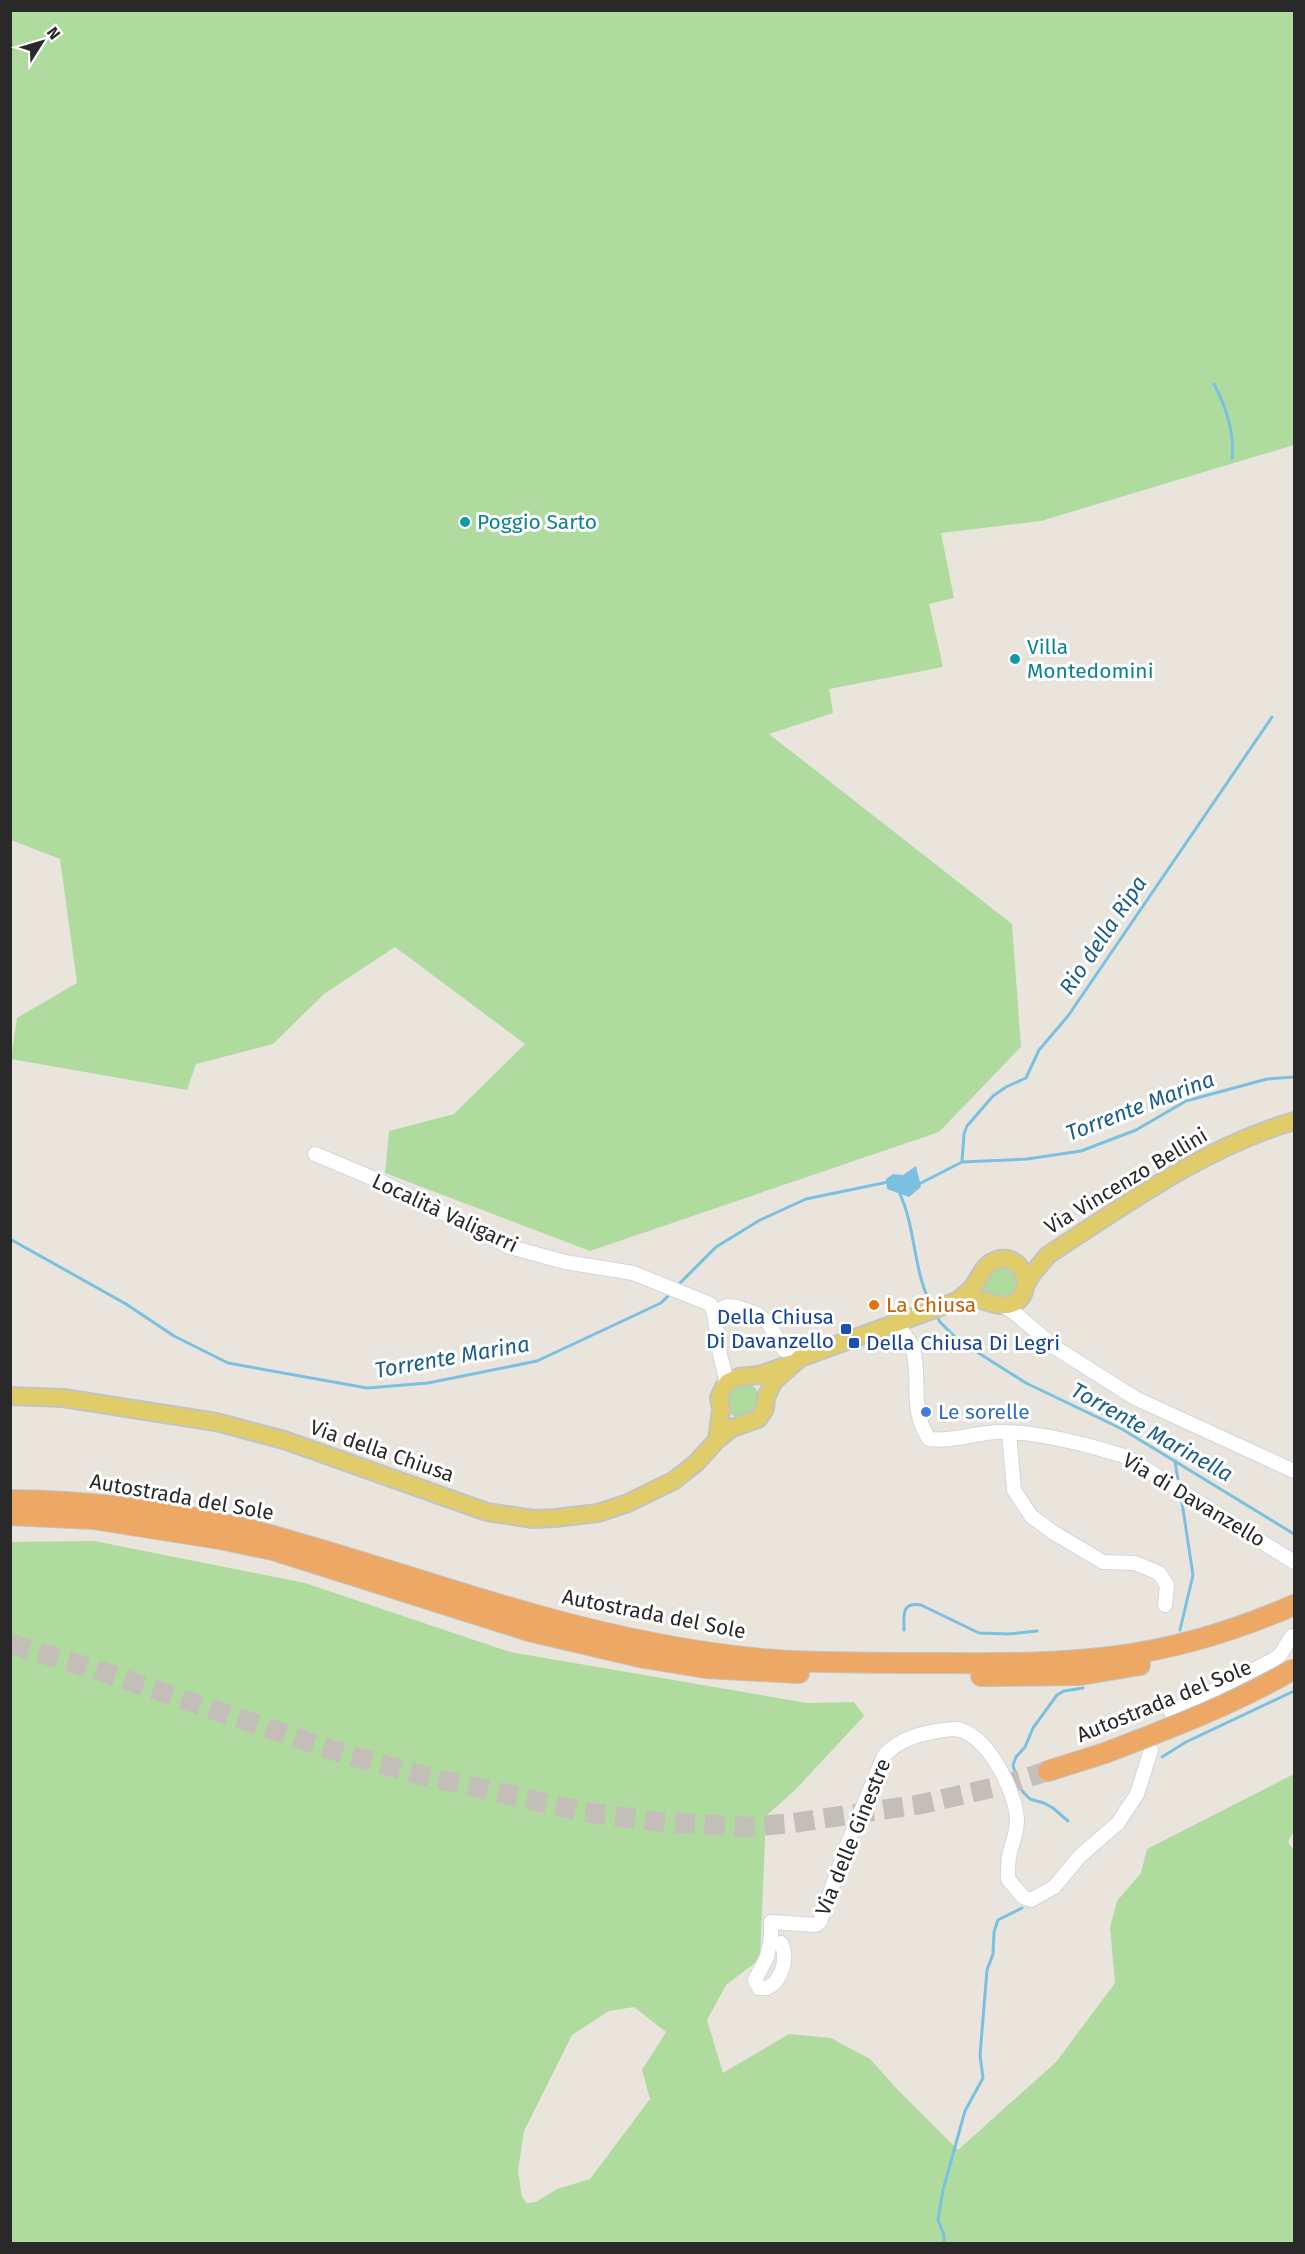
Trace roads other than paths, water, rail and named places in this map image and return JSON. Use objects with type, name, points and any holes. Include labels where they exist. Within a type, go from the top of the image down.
[{"type":"highway","name":"Autostrada del Sole","points":[[10,1500],[45,1500],[93,1512]]},
{"type":"highway","name":"Autostrada del Sole","points":[[10,1515],[93,1512],[224,1524],[277,1537],[538,1616],[655,1643],[763,1659],[996,1664],[1119,1663],[1195,1654],[1271,1630],[1294,1628]]},
{"type":"highway","name":"Autostrada del Sole","points":[[1119,1663],[1270,1616],[1294,1605]]},
{"type":"highway","name":"Autostrada del Sole","points":[[1048,1772],[1210,1712],[1260,1689],[1294,1669]]},
{"type":"main road","name":"Via Vincenzo Bellini","points":[[1024,1290],[1032,1274],[1048,1255],[1197,1160],[1242,1139],[1294,1121]]},
{"type":"main road","name":"Via Vincenzo Bellini","points":[[1010,1260],[1025,1260],[1048,1255]]},
{"type":"main road","name":"Via della Chiusa","points":[[952,1303],[971,1289],[993,1261],[1010,1260]]},
{"type":"main road","points":[[981,1275],[980,1287],[996,1304],[1014,1303],[1024,1290],[1021,1267],[1010,1260]]},
{"type":"main road","name":"Via della Chiusa","points":[[10,1396],[63,1398],[216,1422],[284,1440],[488,1512],[533,1519],[555,1518],[598,1513],[628,1503],[673,1481],[696,1463],[717,1440],[740,1424],[758,1419],[765,1409],[766,1397],[774,1381],[790,1365],[811,1353],[952,1303],[977,1300],[996,1304]]},
{"type":"main road","name":"Via della Chiusa","points":[[724,1387],[728,1382],[742,1377],[790,1365]]},
{"type":"main road","points":[[742,1377],[761,1386],[766,1397]]},
{"type":"main road","points":[[717,1440],[721,1410],[719,1398],[724,1387]]},
{"type":"main road","points":[[721,1410],[729,1420],[740,1424]]},
{"type":"street","name":"Località Valigarri","points":[[315,1154],[384,1183],[510,1247],[565,1262],[648,1278],[704,1300],[710,1304],[714,1312]]},
{"type":"street","points":[[1024,1290],[1027,1313],[1034,1329]]},
{"type":"street","points":[[996,1304],[1011,1310],[1056,1348],[1135,1398],[1294,1471]]},
{"type":"street","name":"Via della Chiusa","points":[[714,1312],[727,1306],[738,1307],[756,1314],[768,1323],[784,1350],[804,1345],[811,1353]]},
{"type":"street","points":[[714,1312],[726,1378],[724,1387]]},
{"type":"street","name":"Via di Davanzello","points":[[899,1321],[901,1332],[913,1347],[918,1419],[929,1439],[942,1441],[984,1434],[1009,1433],[1045,1437],[1104,1449],[1127,1457],[1294,1562]]},
{"type":"street","points":[[723,1366],[742,1377]]},
{"type":"street","points":[[1009,1433],[1014,1490],[1031,1516],[1054,1533],[1103,1562],[1135,1563],[1159,1573],[1167,1585],[1165,1605]]},
{"type":"street","points":[[1171,1712],[1273,1660],[1280,1655],[1294,1628]]},
{"type":"street","name":"Via delle Ginestre","points":[[781,1942],[786,1957],[778,1978],[767,1988],[759,1988],[755,1980],[767,1957],[771,1938],[771,1922],[816,1925],[820,1922],[852,1832],[884,1756],[889,1750],[926,1733],[956,1729],[974,1739],[990,1752],[1015,1804],[1017,1821],[1009,1857],[1008,1879],[1023,1897],[1030,1900],[1054,1887],[1080,1856],[1118,1823],[1137,1794],[1151,1750]]},
{"type":"water","points":[[916,1166],[921,1187],[909,1197],[887,1189],[886,1179],[893,1174],[903,1175]]},
{"type":"waterway","points":[[1214,384],[1229,420],[1232,458]]},
{"type":"waterway","name":"Rio della Ripa","points":[[962,1161],[964,1134],[967,1126],[993,1096],[1026,1078],[1039,1050],[1068,1016],[1272,717]]},
{"type":"waterway","name":"Torrente Marina","points":[[918,1183],[962,1162],[1027,1159],[1081,1151],[1136,1130],[1186,1101],[1267,1079],[1294,1077]]},
{"type":"waterway","name":"Torrente Marina","points":[[676,1287],[716,1247],[760,1220],[806,1199],[888,1182]]},
{"type":"waterway","name":"Torrente Marinella","points":[[900,1194],[909,1221],[921,1278],[931,1305]]},
{"type":"waterway","name":"Torrente Marina","points":[[10,1239],[126,1304],[174,1336],[228,1363],[367,1388],[428,1383],[537,1361],[661,1303],[672,1292]]},
{"type":"waterway","name":"Torrente Marinella","points":[[935,1313],[940,1322],[958,1340],[1026,1383],[1122,1429],[1294,1534]]},
{"type":"waterway","points":[[1175,1461],[1178,1480]]},
{"type":"waterway","points":[[1180,1630],[1193,1575],[1181,1496]]},
{"type":"waterway","points":[[904,1630],[907,1608],[921,1605],[979,1633],[1008,1634],[1037,1631]]},
{"type":"waterway","points":[[1068,1821],[1053,1808],[1030,1799],[1025,1794],[1019,1787],[1013,1765],[1016,1757],[1025,1747],[1033,1728],[1057,1695],[1064,1691],[1083,1688]]},
{"type":"waterway","points":[[1162,1757],[1186,1742],[1294,1691]]},
{"type":"waterway","points":[[944,2244],[944,2235],[938,2220],[943,2190],[965,2111],[983,2078],[980,2055],[987,1970],[993,1954],[994,1932],[998,1920],[1022,1908]]},
{"type":"tunnel","points":[[10,1644],[94,1669],[335,1751],[413,1773],[584,1812],[662,1822],[746,1827],[793,1823],[922,1804],[1004,1785],[1048,1771]]},
{"type":"place","name":"Poggio Sarto","points":[[465,522]]},
{"type":"place","name":"Villa Montedomini","points":[[1015,659]]},
{"type":"place","name":"La Chiusa","points":[[874,1305]]},
{"type":"place","name":"Della Chiusa Di Davanzello","points":[[846,1329]]},
{"type":"place","name":"Della Chiusa Di Legri","points":[[854,1343]]},
{"type":"place","name":"Le sorelle","points":[[926,1412]]}]
